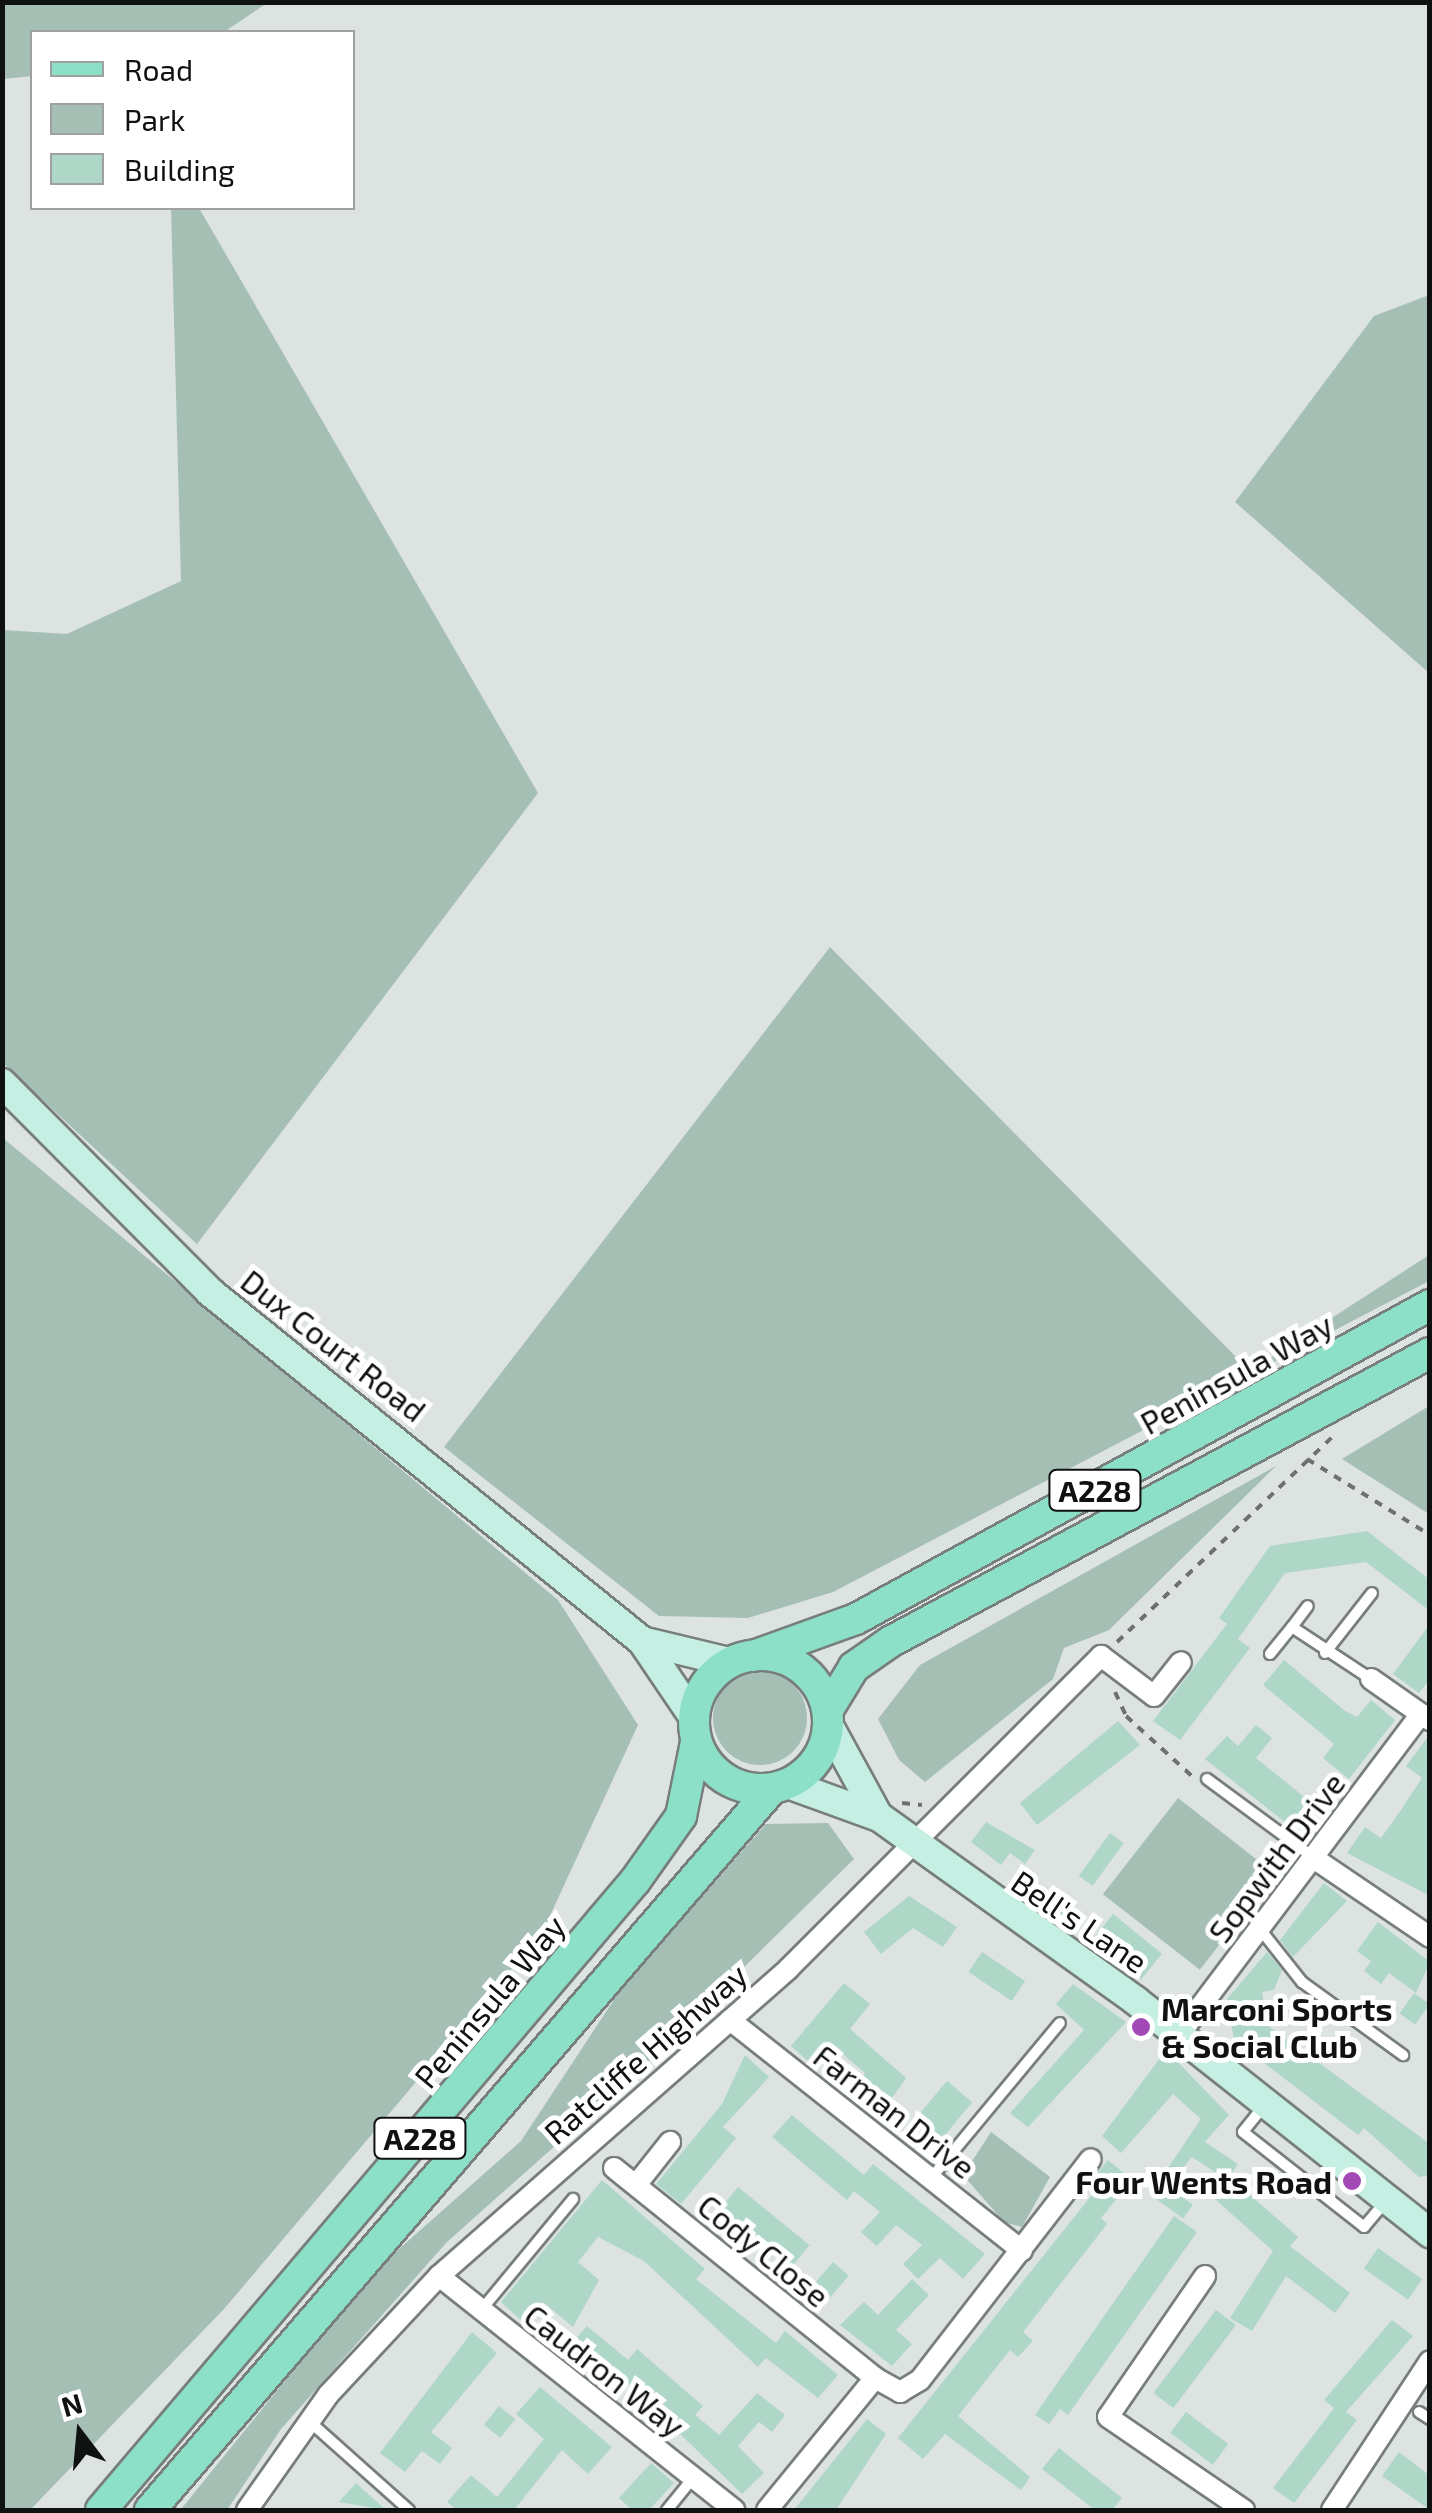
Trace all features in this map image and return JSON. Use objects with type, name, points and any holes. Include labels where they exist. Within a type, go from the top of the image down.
[{"type":"main road","name":"Peninsula Way","points":[[741,1659],[856,1620],[1430,1305]]},
{"type":"main road","name":"A228","points":[[829,1716],[854,1667],[890,1642],[1430,1353]]},
{"type":"main road","points":[[741,1659],[805,1671],[829,1716],[814,1764],[779,1788],[717,1774],[694,1729],[701,1690],[741,1659]]},
{"type":"main road","name":"Peninsula Way","points":[[100,2510],[635,1882],[681,1816],[694,1729]]},
{"type":"main road","name":"A228","points":[[150,2510],[779,1788]]},
{"type":"street","name":"Dux Court Road","points":[[2,1083],[201,1284],[642,1641],[694,1729]]},
{"type":"street","name":"Dux Court Road","points":[[642,1641],[741,1659]]},
{"type":"street","points":[[1101,1656],[1154,1696],[1182,1662]]},
{"type":"street","name":"Ratcliffe Highway","points":[[247,2510],[308,2421],[439,2276],[730,2020],[942,1817],[1101,1656]]},
{"type":"street","name":"Sopwith Drive","points":[[1179,2034],[1425,1717],[1372,1679]]},
{"type":"street","name":"Bell's Lane","points":[[829,1716],[840,1760],[912,1844],[1179,2034],[1430,2233]]},
{"type":"street","name":"Bell's Lane","points":[[779,1788],[885,1808]]},
{"type":"street","points":[[1315,1858],[1430,1937]]},
{"type":"street","name":"Farman Drive","points":[[730,2020],[1022,2251]]},
{"type":"street","points":[[636,2184],[670,2142]]},
{"type":"street","points":[[767,2510],[875,2378],[908,2390],[1092,2158]]},
{"type":"street","name":"Cody Close","points":[[614,2168],[875,2378]]},
{"type":"street","name":"Caudron Way","points":[[439,2276],[734,2510]]},
{"type":"street","points":[[1206,2276],[1108,2417],[1244,2510]]},
{"type":"street","points":[[1332,2510],[1428,2365]]},
{"type":"lane","points":[[1325,1653],[1372,1593]]},
{"type":"lane","points":[[1270,1654],[1308,1606]]},
{"type":"lane","points":[[1292,1627],[1325,1653],[1372,1679]]},
{"type":"lane","points":[[1207,1779],[1315,1858]]},
{"type":"lane","points":[[1260,1928],[1302,1982],[1404,2055]]},
{"type":"lane","points":[[932,2177],[1060,2022]]},
{"type":"lane","points":[[1267,2102],[1243,2132],[1364,2227],[1390,2198]]},
{"type":"lane","points":[[481,2310],[574,2199]]},
{"type":"lane","points":[[308,2421],[409,2510]]},
{"type":"lane","points":[[667,2510],[693,2478]]},
{"type":"path","points":[[1207,1779],[1196,1781],[1126,1716],[1101,1656],[1345,1425],[1314,1440]]},
{"type":"path","points":[[1308,1459],[1430,1535]]},
{"type":"path","points":[[885,1808],[928,1803],[942,1817]]},
{"type":"green space","points":[[3,2],[267,2],[227,30],[30,30],[30,76],[3,79]]},
{"type":"green space","points":[[171,210],[200,210],[538,793],[197,1244],[2,1062],[3,630],[67,634],[181,581]]},
{"type":"green space","points":[[1429,295],[1429,673],[1235,502],[1374,316]]},
{"type":"green space","points":[[830,947],[1250,1371],[1429,1255],[1429,1281],[833,1592],[748,1618],[659,1616],[444,1447]]},
{"type":"green space","points":[[3,1138],[558,1600],[638,1725],[542,1933],[224,2309],[30,2510],[2,2510]]},
{"type":"green space","points":[[1429,1406],[1429,1514],[1342,1459]]},
{"type":"green space","points":[[1276,1466],[1109,1630],[1064,1648],[1053,1679],[925,1782],[899,1760],[878,1719],[920,1665]]},
{"type":"green space","points":[[760,1671],[778,1675],[793,1685],[803,1700],[807,1718],[803,1736],[793,1751],[778,1761],[760,1765],[742,1761],[727,1751],[717,1736],[713,1718],[717,1700],[727,1685],[742,1675]]},
{"type":"green space","points":[[1178,1798],[1275,1874],[1200,1970],[1103,1894]]},
{"type":"green space","points":[[828,1823],[854,1859],[631,2078],[447,2242],[281,2429],[227,2510],[182,2508],[373,2272],[521,2141],[623,1986],[766,1824]]},
{"type":"green space","points":[[991,2132],[1050,2177],[1022,2227],[1004,2222],[963,2175]]},
{"type":"building","points":[[1367,1531],[1430,1580],[1430,1611],[1366,1562],[1285,1573],[1238,1639],[1250,1648],[1180,1740],[1153,1721],[1227,1624],[1219,1618],[1270,1546]]},
{"type":"building","points":[[1430,1624],[1430,1679],[1419,1693],[1393,1674]]},
{"type":"building","points":[[1284,1660],[1345,1711],[1357,1717],[1371,1700],[1395,1720],[1349,1779],[1323,1758],[1334,1744],[1263,1685]]},
{"type":"building","points":[[1118,1721],[1140,1745],[1037,1825],[1020,1803]]},
{"type":"building","points":[[1256,1725],[1272,1738],[1256,1758],[1324,1813],[1305,1838],[1205,1759],[1227,1736],[1238,1746]]},
{"type":"building","points":[[1430,1734],[1430,1896],[1347,1853],[1365,1827],[1381,1838],[1399,1813],[1422,1778],[1406,1766]]},
{"type":"building","points":[[986,1822],[1035,1850],[1025,1864],[1010,1853],[1001,1865],[971,1842]]},
{"type":"building","points":[[1110,1833],[1124,1843],[1093,1886],[1079,1876]]},
{"type":"building","points":[[1324,1883],[1347,1901],[1293,1957],[1280,1940]]},
{"type":"building","points":[[909,1896],[957,1927],[943,1947],[913,1928],[881,1954],[864,1932]]},
{"type":"building","points":[[1051,1897],[1073,1912],[1064,1926],[1041,1911]]},
{"type":"building","points":[[1113,1914],[1162,1954],[1141,1979],[1092,1940]]},
{"type":"building","points":[[1378,1922],[1430,1962],[1416,1993],[1389,1973],[1381,1984],[1364,1971],[1371,1961],[1357,1951]]},
{"type":"building","points":[[982,1952],[1025,1981],[1012,2001],[969,1972]]},
{"type":"building","points":[[1267,1952],[1282,1970],[1274,1990],[1262,1992],[1267,2025],[1430,2144],[1430,2175],[1419,2177],[1364,2128],[1358,2135],[1234,2040],[1227,1999]]},
{"type":"building","points":[[844,1983],[870,2004],[850,2029],[906,2078],[892,2098],[880,2089],[866,2107],[849,2094],[865,2073],[833,2046],[815,2067],[791,2046]]},
{"type":"building","points":[[1073,1984],[1126,2022],[1028,2127],[1010,2113],[1084,2030],[1056,2004]]},
{"type":"building","points":[[1414,1993],[1430,2004],[1415,2024],[1400,2013]]},
{"type":"building","points":[[1166,2050],[1229,2115],[1205,2142],[1238,2164],[1227,2180],[1192,2157],[1176,2175],[1168,2168],[1201,2119],[1173,2094],[1121,2153],[1102,2136]]},
{"type":"building","points":[[745,2055],[769,2077],[723,2127],[736,2138],[681,2204],[656,2184],[722,2104]]},
{"type":"building","points":[[947,2081],[972,2102],[929,2154],[904,2132]]},
{"type":"building","points":[[792,2115],[864,2175],[873,2164],[985,2254],[963,2279],[940,2258],[918,2279],[903,2264],[922,2245],[896,2225],[877,2246],[861,2232],[880,2212],[854,2191],[847,2200],[772,2137]]},
{"type":"building","points":[[1108,2160],[1132,2180],[1101,2218],[1107,2224],[1023,2332],[1033,2341],[1018,2357],[1010,2350],[958,2416],[1030,2477],[1021,2490],[945,2434],[923,2459],[898,2438],[1095,2191],[1088,2185]]},
{"type":"building","points":[[1232,2179],[1298,2237],[1290,2246],[1350,2293],[1335,2313],[1286,2276],[1252,2331],[1230,2318],[1273,2251],[1215,2199]]},
{"type":"building","points":[[602,2180],[705,2269],[696,2279],[776,2343],[785,2331],[838,2375],[818,2398],[766,2358],[758,2367],[644,2261],[598,2237],[578,2262],[599,2280],[573,2327],[543,2302],[524,2323],[501,2302]]},
{"type":"building","points":[[1163,2183],[1193,2205],[1183,2219],[1153,2197]]},
{"type":"building","points":[[738,2187],[809,2245],[791,2267],[720,2210]]},
{"type":"building","points":[[1174,2216],[1197,2232],[1068,2415],[1060,2409],[1049,2424],[1035,2415]]},
{"type":"building","points":[[1378,2248],[1422,2279],[1408,2299],[1364,2268]]},
{"type":"building","points":[[833,2262],[849,2276],[830,2298],[814,2284]]},
{"type":"building","points":[[912,2279],[929,2295],[896,2330],[912,2344],[892,2366],[840,2325],[864,2302],[878,2315]]},
{"type":"building","points":[[1216,2310],[1236,2325],[1173,2408],[1153,2393]]},
{"type":"building","points":[[1392,2320],[1413,2336],[1346,2412],[1357,2420],[1294,2503],[1273,2488],[1334,2408],[1324,2400]]},
{"type":"building","points":[[587,2326],[628,2360],[637,2349],[703,2406],[695,2415],[719,2435],[757,2393],[785,2415],[772,2432],[759,2422],[738,2446],[764,2473],[742,2494],[605,2361],[594,2374],[566,2351]]},
{"type":"building","points":[[472,2332],[497,2353],[431,2432],[452,2448],[440,2464],[422,2451],[405,2472],[380,2453]]},
{"type":"building","points":[[540,2387],[612,2447],[588,2474],[562,2450],[514,2510],[457,2510],[447,2502],[471,2475],[497,2497],[544,2439],[516,2414]]},
{"type":"building","points":[[499,2406],[515,2419],[500,2438],[484,2425]]},
{"type":"building","points":[[1186,2412],[1228,2444],[1213,2465],[1170,2433]]},
{"type":"building","points":[[867,2419],[886,2434],[836,2510],[794,2510]]},
{"type":"building","points":[[1059,2448],[1122,2498],[1112,2510],[1095,2510],[1042,2469]]},
{"type":"building","points":[[1399,2452],[1430,2476],[1430,2510],[1382,2476]]},
{"type":"building","points":[[651,2463],[674,2483],[649,2510],[632,2510],[619,2498]]},
{"type":"building","points":[[356,2483],[386,2510],[339,2502]]},
{"type":"place","name":"Marconi Sports & Social Club","points":[[1141,2027]]},
{"type":"place","name":"Four Wents Road","points":[[1352,2181]]}]
